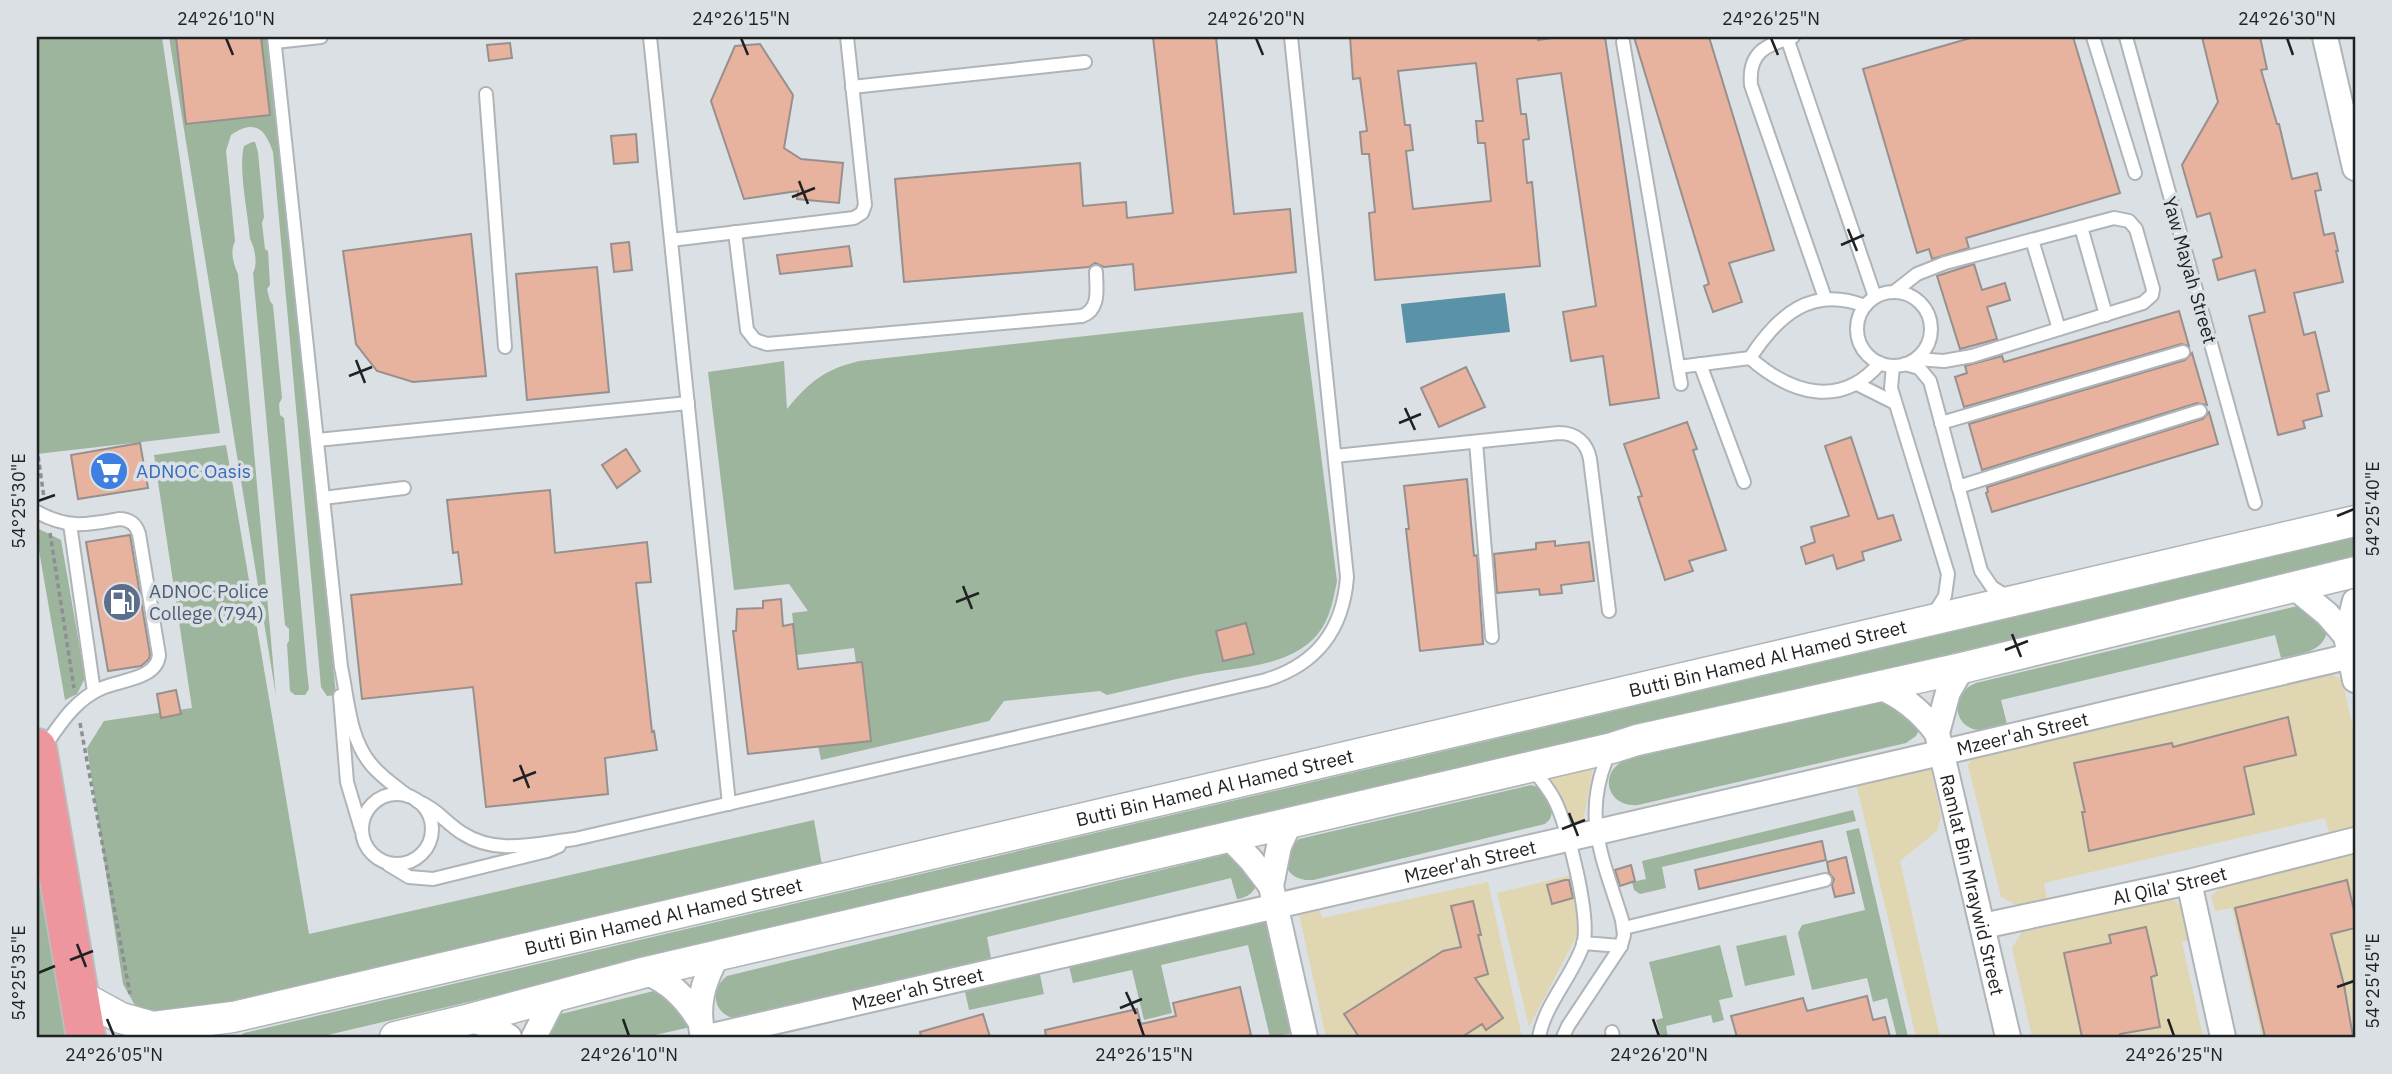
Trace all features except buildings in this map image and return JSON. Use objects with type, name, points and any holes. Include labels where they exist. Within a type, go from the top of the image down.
[{"type":"main road","points":[[37,752],[86,1037]]},
{"type":"street","points":[[2325,37],[2355,168]]},
{"type":"street","name":"Butti Bin Hamed Al Hamed Street","points":[[77,994],[106,1010],[153,1027],[228,1027],[810,884],[2355,521]]},
{"type":"street","points":[[395,1037],[646,972],[1637,740],[1877,687],[2355,572]]},
{"type":"street","points":[[2293,586],[2322,609],[2350,649]]},
{"type":"street","points":[[2355,601],[2350,649],[2355,680]]},
{"type":"street","name":"Mzeer'ah Street","points":[[703,1031],[1273,895],[1567,838],[1939,743],[2350,649]]},
{"type":"street","name":"Ramlat Bin Mraywid Street","points":[[1939,743],[1948,692],[1962,667]]},
{"type":"street","name":"Ramlat Bin Mraywid Street","points":[[1877,687],[1892,692],[1917,709],[1939,743],[2008,1037]]},
{"type":"street","points":[[1273,895],[1279,846],[1290,822]]},
{"type":"street","points":[[1228,836],[1251,859],[1273,895],[1305,1037]]},
{"type":"street","name":"Al Qila' Street","points":[[1983,926],[2189,882],[2355,840]]},
{"type":"street","points":[[2189,882],[2224,1037]]},
{"type":"street","points":[[703,1031],[702,992],[717,956]]},
{"type":"street","points":[[646,972],[659,977],[676,990],[703,1031]]},
{"type":"street","points":[[534,1037],[555,996]]},
{"type":"street","points":[[470,1019],[509,1037]]},
{"type":"lane","points":[[321,37],[274,39],[341,667],[353,727],[362,752],[376,770],[425,807],[432,826],[429,845],[415,860],[396,865],[386,863]]},
{"type":"lane","points":[[650,37],[729,804]]},
{"type":"lane","points":[[671,240],[853,218],[862,213],[865,205],[847,37]]},
{"type":"lane","points":[[362,833],[366,813],[371,805],[388,795],[413,798],[437,811],[461,833],[486,845],[518,847],[575,839],[1266,680],[1306,662],[1326,641],[1342,611],[1347,577],[1291,37]]},
{"type":"lane","points":[[2093,37],[2135,173]]},
{"type":"lane","name":"Yaw Mayah Street","points":[[2126,37],[2255,503]]},
{"type":"lane","points":[[1825,298],[1751,85],[1750,75],[1756,57],[1770,44],[1790,38],[1870,301],[1857,323],[1857,333],[1865,351],[1898,363],[1915,365],[1927,376],[1981,571],[1999,593],[2017,601]]},
{"type":"lane","points":[[1623,42],[1681,384]]},
{"type":"lane","points":[[852,87],[1085,62]]},
{"type":"lane","points":[[486,94],[505,347]]},
{"type":"lane","points":[[1750,358],[1771,331],[1790,314],[1810,302],[1825,298],[1870,301],[1894,292],[1905,282],[1931,268],[2115,218],[2129,221],[2136,229],[2152,282],[2153,289],[2148,300],[1958,359],[1898,363]]},
{"type":"lane","points":[[2081,227],[2106,315]]},
{"type":"lane","points":[[735,232],[747,330],[755,340],[767,344],[1082,316],[1093,309],[1096,302],[1096,272]]},
{"type":"lane","points":[[2032,240],[2059,329]]},
{"type":"lane","points":[[1678,367],[1750,358],[1772,375],[1797,387],[1828,392],[1843,390],[1924,351],[1929,340],[1929,317],[1924,307],[1906,293],[1894,292]]},
{"type":"lane","points":[[1941,423],[2183,352]]},
{"type":"lane","points":[[1898,363],[1891,388],[1948,574],[1945,596],[1934,614],[1925,621]]},
{"type":"lane","points":[[1700,364],[1744,482]]},
{"type":"lane","points":[[1857,384],[1895,403]]},
{"type":"lane","points":[[317,440],[688,403]]},
{"type":"lane","points":[[1958,487],[2200,411]]},
{"type":"lane","points":[[1335,456],[1567,433],[1580,439],[1590,459],[1609,611]]},
{"type":"lane","points":[[1476,442],[1492,637]]},
{"type":"lane","points":[[323,498],[404,488]]},
{"type":"lane","points":[[37,752],[77,705],[94,692],[149,672],[157,666],[159,654],[139,534],[135,525],[125,519],[119,519],[82,526],[42,515]]},
{"type":"lane","points":[[70,524],[94,692]]},
{"type":"lane","points":[[341,667],[340,701],[347,782],[370,852],[409,877],[433,879],[547,851],[575,839]]},
{"type":"lane","points":[[1563,1037],[1621,946],[1624,928],[1595,831],[1594,803],[1597,788],[1600,774],[1612,748]]},
{"type":"lane","points":[[1529,766],[1554,799],[1567,838],[1585,916],[1583,943],[1544,1020],[1539,1037]]},
{"type":"lane","points":[[1624,928],[1825,880]]},
{"type":"lane","points":[[1583,943],[1621,946]]},
{"type":"path","points":[[37,448],[42,515],[136,1023]]},
{"type":"green space","points":[[37,37],[162,37],[220,433],[37,454]]},
{"type":"green space","points":[[169,37],[269,37],[336,695],[327,696],[321,687],[273,152],[262,132],[252,127],[231,135],[226,151],[235,241],[233,258],[238,274],[276,696]]},
{"type":"green space","points":[[255,142],[258,152],[264,217],[262,223],[265,249],[268,251],[270,285],[267,289],[273,305],[282,398],[279,404],[280,415],[284,418],[309,689],[305,695],[295,695],[290,691],[287,644],[289,629],[285,625],[253,273],[255,256],[250,239],[243,179],[244,146]]},
{"type":"green space","points":[[1303,312],[1337,581],[1328,616],[1317,635],[1306,646],[1278,660],[1263,664],[1201,674],[1107,695],[1100,691],[1004,701],[989,721],[821,760],[816,737],[865,731],[854,648],[797,655],[792,613],[808,611],[789,584],[734,590],[708,372],[784,361],[787,409],[818,378],[836,368],[859,361]]},
{"type":"green space","points":[[226,445],[309,934],[814,820],[822,865],[160,1018],[137,1009],[123,984],[87,748],[104,721],[192,708],[154,455]]},
{"type":"green space","points":[[37,528],[61,540],[85,678],[77,694],[65,700],[37,539]]},
{"type":"green space","points":[[2355,537],[2355,559],[319,1037],[238,1037],[244,1033]]},
{"type":"green space","points":[[2302,605],[2328,628],[2322,643],[2311,651],[2281,658],[2275,635],[2001,700],[2007,724],[1993,728],[1979,730],[1970,727],[1963,723],[1959,716],[1962,694],[1976,683]]},
{"type":"green space","points":[[1896,697],[1920,728],[1916,736],[1906,743],[1638,805],[1619,801],[1609,787],[1612,771],[1628,759]]},
{"type":"green space","points":[[1531,785],[1544,789],[1554,806],[1550,819],[1545,824],[1313,880],[1299,878],[1288,870],[1288,854],[1299,839]]},
{"type":"green space","points":[[1853,810],[1856,821],[1662,867],[1666,888],[1640,894],[1634,890],[1632,882],[1646,879],[1642,861]]},
{"type":"green space","points":[[1859,828],[1908,1037],[1897,1037],[1887,998],[1873,1002],[1867,978],[1812,990],[1798,933],[1802,925],[1865,910],[1846,831]]},
{"type":"green space","points":[[37,838],[72,1037],[37,1037]]},
{"type":"green space","points":[[1231,853],[1258,882],[1250,894],[1241,898],[1237,899],[1231,878],[987,937],[991,958],[738,1019],[723,1013],[716,1002],[717,989],[727,976]]},
{"type":"green space","points":[[1259,918],[1271,928],[1295,1033],[1270,1037],[1248,945],[1161,965],[1172,1013],[1144,1020],[1132,970],[1073,983],[1068,962]]},
{"type":"green space","points":[[1786,935],[1795,975],[1745,986],[1736,946]]},
{"type":"green space","points":[[1720,945],[1733,997],[1719,1000],[1724,1020],[1713,1023],[1711,1015],[1666,1026],[1668,1037],[1661,1037],[1656,1020],[1663,1018],[1649,962]]},
{"type":"green space","points":[[1039,970],[1044,994],[969,1010],[964,987]]},
{"type":"green space","points":[[674,986],[695,1026],[646,1037],[546,1037],[561,1014]]},
{"type":"sand","points":[[2324,671],[2342,679],[2355,737],[2355,827],[2329,833],[2325,818],[2044,883],[2047,899],[2018,906],[2001,897],[1968,766],[1974,753]]},
{"type":"sand","points":[[1918,764],[1931,770],[1941,816],[1937,831],[1900,861],[1940,1037],[1916,1037],[1855,779]]},
{"type":"sand","points":[[1593,767],[1583,823],[1571,826],[1550,777]]},
{"type":"sand","points":[[2355,853],[2355,1037],[2262,1037],[2232,908],[2215,911],[2211,896],[2227,882]]},
{"type":"sand","points":[[1571,875],[1583,924],[1529,1027],[1497,893]]},
{"type":"sand","points":[[1488,882],[1522,1037],[1326,1037],[1299,914],[1303,907],[1318,904],[1322,918]]},
{"type":"sand","points":[[2172,899],[2187,910],[2194,938],[2182,942],[2203,1037],[2032,1037],[2012,948],[2022,932]]},
{"type":"water","points":[[1505,293],[1510,332],[1406,343],[1401,304]]},
{"type":"place","name":"ADNOC Oasis","points":[[109,471]]},
{"type":"place","name":"ADNOC Police College (794)","points":[[122,602]]}]
